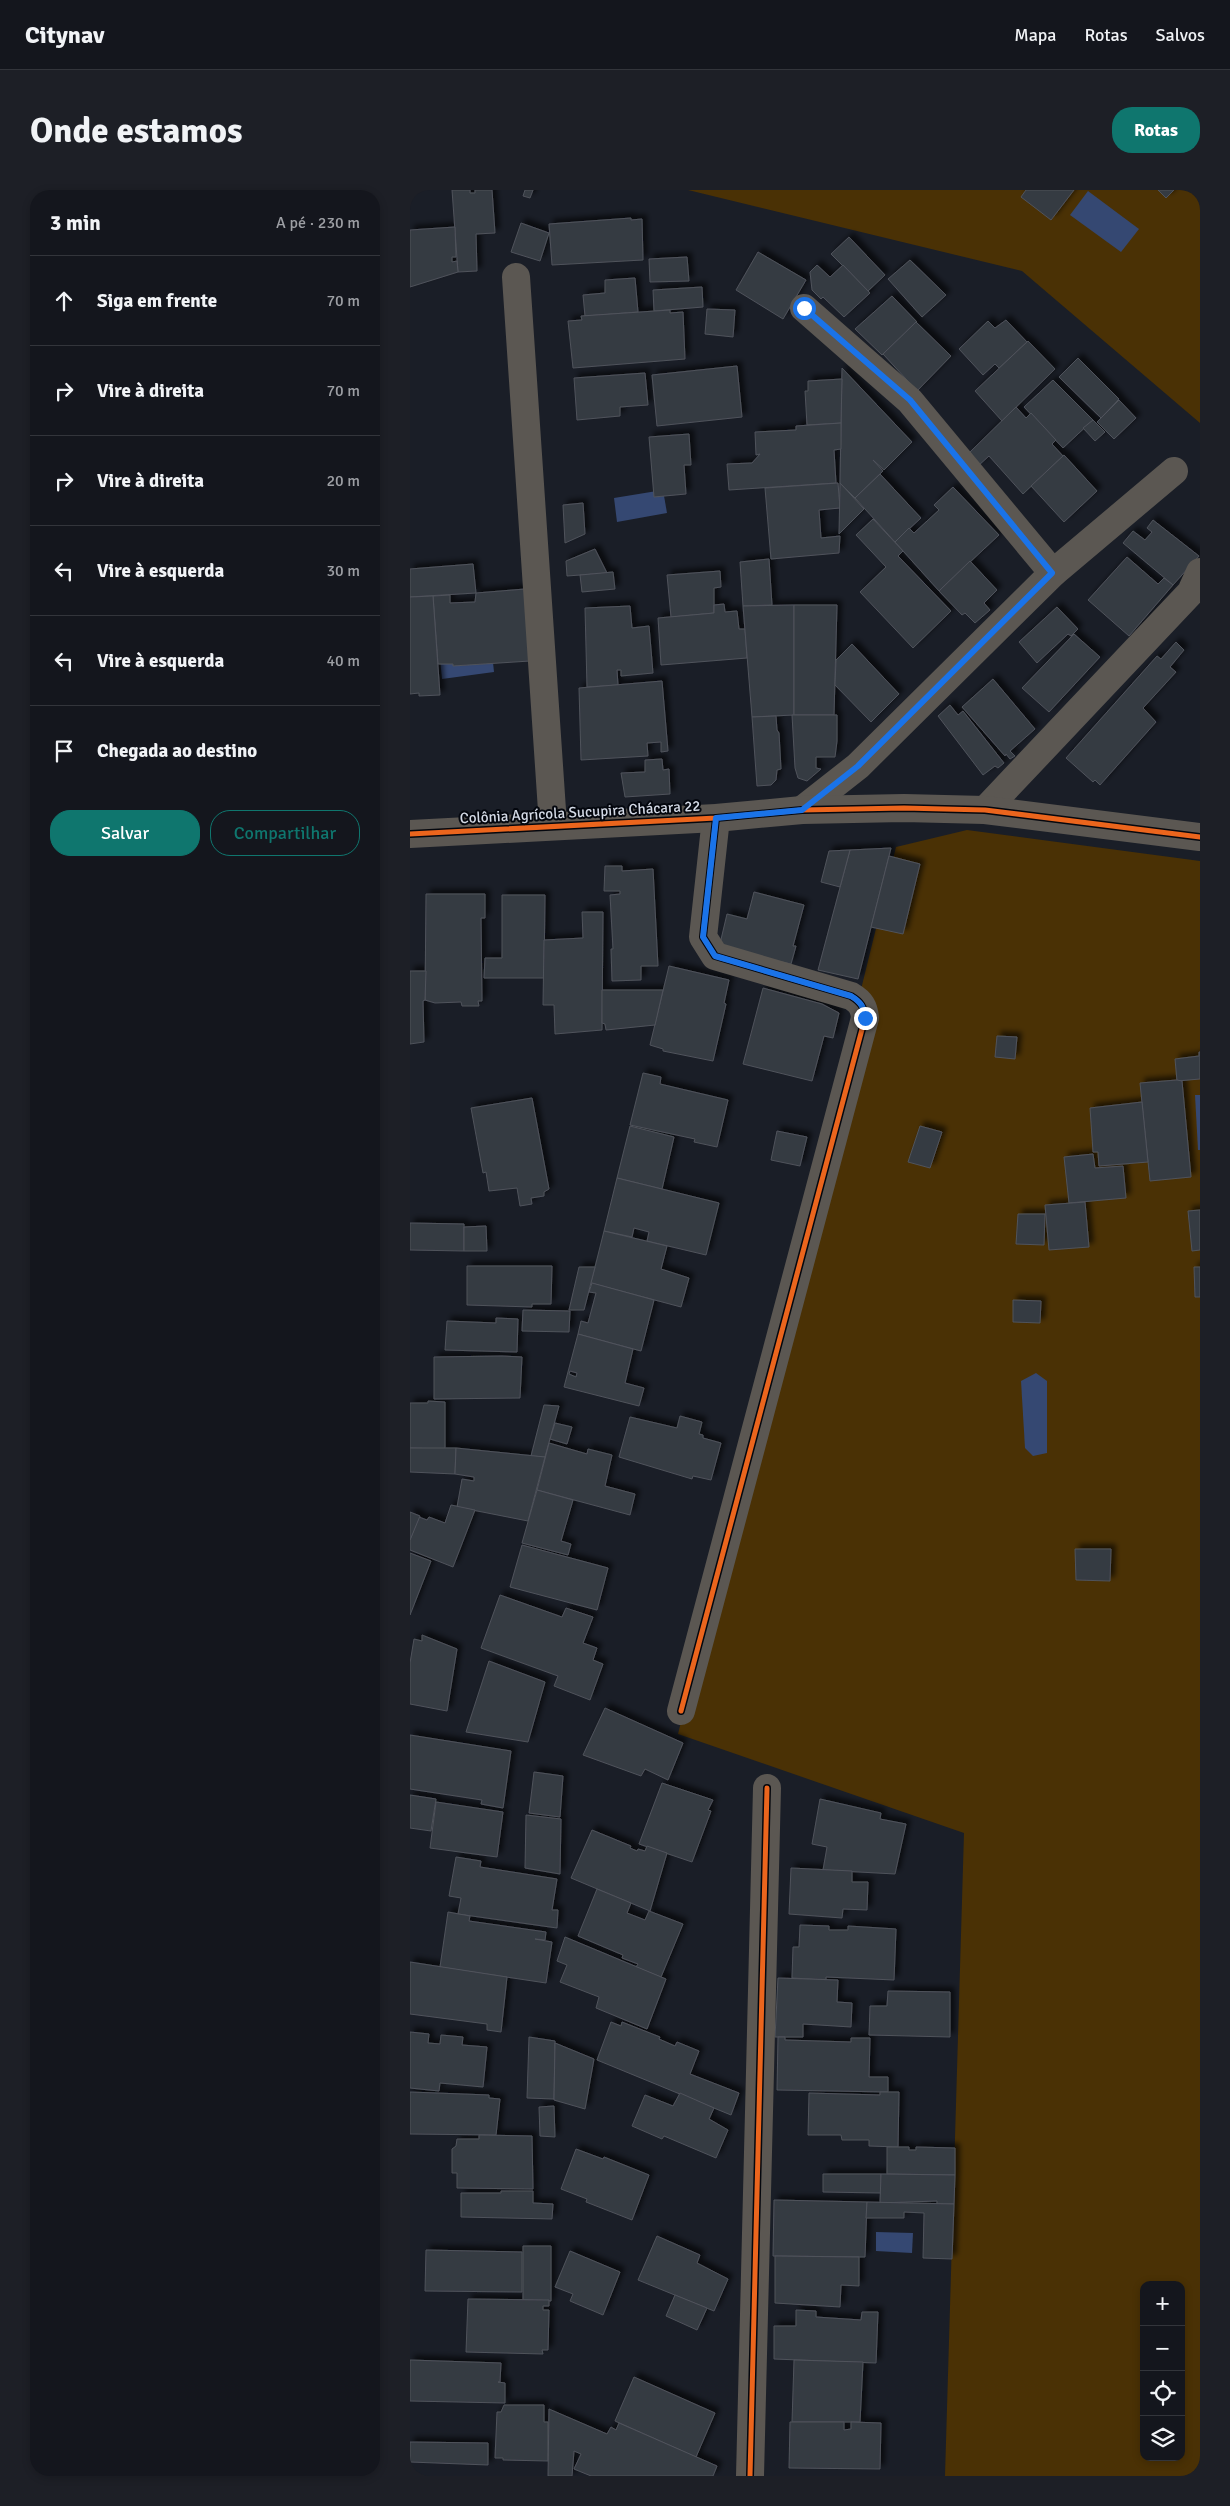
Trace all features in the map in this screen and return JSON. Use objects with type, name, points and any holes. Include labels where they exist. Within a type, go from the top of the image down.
[{"type":"street","points":[[516,277],[553,825]]},
{"type":"street","points":[[804,308],[910,400],[1052,573]]},
{"type":"street","points":[[802,810],[858,766],[1052,573],[1174,471]]},
{"type":"street","points":[[985,810],[1191,592],[1200,572]]},
{"type":"street","name":"Colônia Agrícola Sucupira Chácara 22","points":[[410,834],[553,825],[716,818],[802,810],[904,808],[985,810],[1200,837]]},
{"type":"street","points":[[681,1711],[865,1018],[864,1009],[859,1001],[851,996],[715,956],[708,948],[703,937],[716,818]]},
{"type":"street","points":[[750,2476],[767,1788]]},
{"type":"shaded area","points":[[688,190],[1200,190],[1200,423],[1022,271]]},
{"type":"shaded area","points":[[967,830],[1200,861],[1200,2476],[945,2476],[964,1833],[678,1734],[896,847]]},
{"type":"water","points":[[1088,191],[1139,229],[1121,252],[1070,215]]},
{"type":"water","points":[[663,490],[667,513],[617,522],[614,498]]},
{"type":"water","points":[[492,653],[494,672],[442,679],[440,659]]},
{"type":"water","points":[[1195,1095],[1200,1095],[1200,1150],[1198,1150]]},
{"type":"water","points":[[1036,1373],[1047,1381],[1047,1453],[1033,1456],[1025,1448],[1021,1381]]},
{"type":"water","points":[[876,2232],[913,2233],[912,2253],[876,2251]]},
{"type":"building","points":[[452,190],[470,190],[470,193],[475,193],[475,190],[492,190],[495,233],[476,234],[477,271],[458,272]]},
{"type":"building","points":[[525,190],[533,190],[530,198],[523,196]]},
{"type":"building","points":[[1026,190],[1074,190],[1051,220],[1021,197]]},
{"type":"building","points":[[1158,190],[1174,190],[1166,198]]},
{"type":"building","points":[[631,218],[631,220],[642,219],[643,260],[552,265],[549,224]]},
{"type":"building","points":[[521,223],[549,233],[540,261],[511,252]]},
{"type":"building","points":[[455,227],[456,257],[452,257],[452,262],[457,261],[458,272],[410,287],[410,230]]},
{"type":"building","points":[[849,237],[885,275],[868,291],[831,254]]},
{"type":"building","points":[[758,252],[806,280],[783,319],[736,290]]},
{"type":"building","points":[[687,257],[689,281],[650,282],[649,259]]},
{"type":"building","points":[[910,260],[946,295],[922,317],[888,279]]},
{"type":"building","points":[[817,265],[830,277],[843,265],[870,293],[844,317],[823,297],[821,299],[812,290],[810,272]]},
{"type":"building","points":[[635,278],[638,312],[585,316],[583,295],[605,293],[605,280]]},
{"type":"building","points":[[702,287],[703,307],[654,311],[653,290]]},
{"type":"building","points":[[892,296],[917,322],[882,355],[855,329]]},
{"type":"building","points":[[707,309],[735,310],[733,337],[705,334]]},
{"type":"building","points":[[670,310],[670,313],[683,312],[685,359],[573,368],[568,321],[582,320],[581,316]]},
{"type":"building","points":[[1006,320],[1027,342],[999,368],[995,364],[983,375],[959,349],[988,321],[995,328]]},
{"type":"building","points":[[916,322],[951,356],[917,391],[883,354]]},
{"type":"building","points":[[1028,341],[1055,369],[1002,421],[975,391]]},
{"type":"building","points":[[1078,358],[1119,399],[1101,418],[1059,377]]},
{"type":"building","points":[[737,366],[742,417],[657,426],[652,375]]},
{"type":"building","points":[[842,368],[912,442],[884,470],[873,460],[883,471],[855,498],[840,483]]},
{"type":"building","points":[[645,373],[648,405],[620,407],[620,416],[577,420],[574,378]]},
{"type":"building","points":[[842,379],[841,423],[807,425],[805,391],[808,391],[808,381]]},
{"type":"building","points":[[1053,380],[1093,420],[1063,448],[1024,407]]},
{"type":"building","points":[[1119,400],[1136,418],[1114,439],[1097,422]]},
{"type":"building","points":[[1016,407],[1026,418],[1031,413],[1056,440],[1052,444],[1063,456],[1023,494],[989,456],[978,466],[970,452]]},
{"type":"building","points":[[1093,420],[1105,432],[1095,441],[1083,428]]},
{"type":"building","points":[[841,423],[841,449],[834,450],[836,483],[729,490],[727,464],[752,463],[760,454],[756,455],[755,432],[796,430],[796,426]]},
{"type":"building","points":[[689,434],[691,465],[684,465],[686,494],[654,497],[649,437]]},
{"type":"building","points":[[1064,455],[1097,491],[1064,522],[1031,486]]},
{"type":"building","points":[[880,474],[921,518],[895,542],[855,498]]},
{"type":"building","points":[[838,483],[840,508],[819,510],[821,538],[840,536],[839,553],[771,559],[765,488]]},
{"type":"building","points":[[840,483],[864,509],[839,534]]},
{"type":"building","points":[[953,487],[999,535],[939,591],[895,542],[909,528],[914,533],[939,510],[934,505]]},
{"type":"building","points":[[583,503],[585,534],[565,543],[563,505]]},
{"type":"building","points":[[873,519],[903,551],[898,556],[951,611],[913,648],[860,592],[886,567],[856,535]]},
{"type":"building","points":[[1153,520],[1199,556],[1173,585],[1123,543],[1133,531],[1145,540],[1152,532],[1147,528]]},
{"type":"building","points":[[595,549],[607,573],[567,576],[566,561]]},
{"type":"building","points":[[1127,557],[1158,584],[1164,578],[1173,585],[1129,636],[1088,600]]},
{"type":"building","points":[[769,559],[772,605],[743,606],[740,562]]},
{"type":"building","points":[[970,561],[997,590],[984,603],[990,610],[975,623],[965,613],[962,615],[939,591]]},
{"type":"building","points":[[473,564],[476,593],[410,597],[410,569]]},
{"type":"building","points":[[720,571],[721,587],[714,588],[714,613],[671,617],[667,575]]},
{"type":"building","points":[[613,572],[615,589],[582,592],[580,575]]},
{"type":"building","points":[[525,589],[530,661],[453,666],[453,664],[438,664],[433,596],[450,595],[450,603],[475,602],[476,593]]},
{"type":"building","points":[[433,596],[440,695],[419,696],[419,693],[410,694],[410,597]]},
{"type":"building","points":[[724,604],[725,612],[737,611],[739,629],[745,629],[747,658],[661,665],[658,618],[714,613],[714,605]]},
{"type":"building","points":[[794,605],[794,715],[752,717],[743,606]]},
{"type":"building","points":[[794,605],[837,605],[834,715],[794,715]]},
{"type":"building","points":[[630,606],[632,628],[649,626],[653,673],[621,676],[621,670],[617,670],[618,685],[587,687],[585,608]]},
{"type":"building","points":[[1057,607],[1078,629],[1071,636],[1068,634],[1037,663],[1019,642]]},
{"type":"building","points":[[1074,634],[1100,657],[1049,712],[1022,688]]},
{"type":"building","points":[[1176,642],[1184,650],[1170,667],[1176,672],[1143,708],[1156,722],[1100,785],[1095,780],[1093,782],[1066,758],[1157,656],[1161,659]]},
{"type":"building","points":[[852,644],[899,694],[871,722],[835,685],[836,660]]},
{"type":"building","points":[[993,679],[1035,729],[1010,751],[1015,756],[1010,759],[1006,754],[1005,756],[962,707]]},
{"type":"building","points":[[662,681],[668,751],[661,752],[661,742],[647,743],[648,756],[581,760],[579,688]]},
{"type":"building","points":[[950,705],[958,715],[963,711],[1004,763],[998,768],[995,766],[983,775],[938,716]]},
{"type":"building","points":[[792,715],[837,715],[835,757],[816,757],[816,768],[821,769],[807,781],[798,778],[795,768]]},
{"type":"building","points":[[776,716],[781,769],[777,770],[776,780],[771,785],[757,786],[752,717]]},
{"type":"building","points":[[662,759],[663,770],[669,769],[670,794],[625,797],[621,773],[645,772],[645,760]]},
{"type":"building","points":[[891,848],[858,979],[818,970],[850,850]]},
{"type":"building","points":[[850,850],[840,887],[821,882],[829,851]]},
{"type":"building","points":[[889,856],[920,864],[903,934],[871,927]]},
{"type":"building","points":[[605,866],[622,866],[622,871],[653,869],[658,966],[641,966],[641,980],[612,981],[611,949],[613,949],[610,895],[620,894],[620,891],[604,891]]},
{"type":"building","points":[[754,892],[804,905],[793,946],[796,946],[791,964],[719,948],[727,914],[747,919]]},
{"type":"building","points":[[426,894],[485,894],[485,918],[481,918],[482,1001],[478,1001],[479,1006],[462,1006],[461,1002],[435,1003],[425,1000]]},
{"type":"building","points":[[502,895],[545,895],[544,978],[484,978],[485,958],[502,958]]},
{"type":"building","points":[[582,912],[603,912],[602,1030],[555,1034],[554,1005],[543,1005],[544,940],[583,938]]},
{"type":"building","points":[[669,966],[729,980],[724,1003],[726,1004],[713,1061],[663,1051],[663,1049],[650,1045]]},
{"type":"building","points":[[410,971],[426,971],[425,1000],[423,1001],[424,1042],[410,1044]]},
{"type":"building","points":[[763,988],[822,1004],[839,1013],[833,1038],[824,1036],[812,1081],[743,1064]]},
{"type":"building","points":[[602,990],[663,990],[655,1025],[606,1030],[605,1024],[602,1023]]},
{"type":"building","points":[[997,1036],[1017,1037],[1015,1059],[995,1057]]},
{"type":"building","points":[[1199,1052],[1200,1079],[1177,1081],[1175,1059],[1199,1056]]},
{"type":"building","points":[[643,1073],[661,1077],[660,1084],[728,1100],[717,1147],[694,1142],[695,1139],[630,1125]]},
{"type":"building","points":[[1182,1081],[1191,1177],[1150,1181],[1140,1083]]},
{"type":"building","points":[[532,1098],[549,1189],[544,1192],[544,1196],[531,1198],[532,1204],[520,1206],[517,1188],[489,1191],[486,1172],[483,1173],[471,1108]]},
{"type":"building","points":[[1142,1102],[1148,1162],[1099,1166],[1098,1152],[1093,1152],[1090,1108]]},
{"type":"building","points":[[630,1126],[674,1137],[662,1189],[617,1178]]},
{"type":"building","points":[[920,1126],[942,1132],[930,1168],[908,1162]]},
{"type":"building","points":[[777,1131],[807,1137],[800,1166],[771,1160]]},
{"type":"building","points":[[1093,1154],[1095,1168],[1123,1166],[1126,1198],[1069,1203],[1064,1157]]},
{"type":"building","points":[[617,1178],[719,1203],[706,1255],[647,1241],[649,1232],[634,1228],[632,1237],[604,1231]]},
{"type":"building","points":[[1085,1202],[1089,1247],[1049,1250],[1045,1205]]},
{"type":"building","points":[[1200,1210],[1200,1250],[1192,1251],[1188,1211]]},
{"type":"building","points":[[1018,1214],[1045,1214],[1044,1245],[1016,1244]]},
{"type":"building","points":[[410,1223],[464,1224],[464,1251],[410,1250]]},
{"type":"building","points":[[486,1226],[487,1251],[464,1251],[464,1227]]},
{"type":"building","points":[[604,1231],[667,1246],[661,1269],[689,1278],[681,1307],[591,1283]]},
{"type":"building","points":[[467,1266],[552,1266],[551,1304],[532,1304],[532,1307],[467,1305]]},
{"type":"building","points":[[579,1267],[595,1267],[584,1310],[569,1310]]},
{"type":"building","points":[[1194,1267],[1200,1267],[1200,1297],[1195,1297]]},
{"type":"building","points":[[592,1283],[654,1300],[641,1351],[578,1334],[581,1321],[588,1323],[596,1293],[589,1292]]},
{"type":"building","points":[[1013,1300],[1041,1301],[1040,1323],[1013,1322]]},
{"type":"building","points":[[523,1310],[570,1311],[569,1332],[522,1331]]},
{"type":"building","points":[[496,1318],[518,1319],[517,1352],[445,1350],[447,1321],[496,1323]]},
{"type":"building","points":[[578,1334],[633,1349],[625,1383],[644,1388],[639,1406],[564,1387]],"holes":[[[570,1371],[577,1373],[576,1377],[569,1374]]]},
{"type":"building","points":[[434,1357],[522,1357],[520,1398],[434,1399]]},
{"type":"building","points":[[428,1401],[445,1402],[445,1449],[410,1448],[410,1403],[428,1403]]},
{"type":"building","points":[[544,1405],[559,1406],[545,1457],[531,1456]]},
{"type":"building","points":[[680,1416],[702,1422],[699,1434],[703,1435],[703,1438],[721,1443],[711,1480],[693,1476],[692,1479],[619,1457],[630,1417],[677,1428]]},
{"type":"building","points":[[555,1423],[572,1427],[567,1444],[550,1439]]},
{"type":"building","points":[[549,1443],[587,1454],[588,1449],[612,1455],[605,1486],[635,1494],[630,1515],[537,1490]]},
{"type":"building","points":[[410,1448],[456,1448],[455,1474],[410,1472]]},
{"type":"building","points":[[456,1448],[545,1457],[528,1521],[457,1507],[462,1479],[474,1481],[474,1477],[455,1474]]},
{"type":"building","points":[[537,1490],[573,1500],[561,1541],[571,1544],[568,1555],[522,1543]]},
{"type":"building","points":[[451,1505],[475,1510],[453,1567],[410,1550],[410,1540],[419,1517],[427,1520],[429,1517],[445,1523]]},
{"type":"building","points":[[410,1512],[420,1516],[410,1540]]},
{"type":"building","points":[[522,1545],[608,1568],[597,1610],[510,1587]]},
{"type":"building","points":[[1075,1549],[1111,1549],[1110,1581],[1076,1580]]},
{"type":"building","points":[[410,1553],[431,1561],[410,1615]]},
{"type":"building","points":[[500,1595],[562,1617],[566,1608],[593,1617],[583,1643],[597,1648],[593,1660],[603,1664],[590,1700],[554,1686],[558,1676],[481,1648]]},
{"type":"building","points":[[422,1635],[457,1649],[447,1711],[410,1704],[410,1663],[414,1639],[422,1641]]},
{"type":"building","points":[[489,1661],[545,1682],[528,1742],[466,1732]]},
{"type":"building","points":[[605,1708],[683,1743],[668,1780],[645,1769],[641,1776],[583,1755]]},
{"type":"building","points":[[410,1735],[511,1751],[503,1808],[481,1804],[482,1800],[410,1789]]},
{"type":"building","points":[[534,1772],[563,1776],[560,1817],[529,1813]]},
{"type":"building","points":[[662,1783],[713,1800],[708,1810],[711,1811],[692,1862],[639,1844]]},
{"type":"building","points":[[410,1795],[436,1799],[431,1831],[410,1828]]},
{"type":"building","points":[[820,1799],[881,1813],[880,1819],[906,1824],[895,1874],[823,1870],[827,1847],[812,1844]]},
{"type":"building","points":[[436,1802],[503,1812],[497,1857],[430,1848]]},
{"type":"building","points":[[526,1815],[561,1819],[560,1874],[525,1868]]},
{"type":"building","points":[[592,1830],[631,1846],[630,1848],[637,1851],[638,1849],[645,1851],[647,1846],[667,1853],[650,1911],[571,1878]]},
{"type":"building","points":[[456,1857],[481,1861],[480,1867],[557,1879],[552,1910],[558,1910],[557,1928],[458,1914],[461,1898],[449,1896]]},
{"type":"building","points":[[791,1868],[852,1871],[852,1882],[868,1882],[867,1910],[843,1909],[842,1918],[789,1914]]},
{"type":"building","points":[[597,1889],[631,1903],[627,1913],[645,1920],[649,1911],[683,1924],[661,1977],[636,1967],[638,1964],[622,1958],[623,1955],[578,1936]]},
{"type":"building","points":[[448,1912],[470,1916],[469,1921],[546,1932],[545,1940],[535,1939],[552,1942],[546,1983],[440,1967]]},
{"type":"building","points":[[800,1925],[829,1926],[829,1930],[848,1930],[848,1926],[896,1929],[894,1980],[826,1977],[826,1980],[792,1978],[793,1947],[799,1947]]},
{"type":"building","points":[[565,1937],[666,1979],[647,2029],[596,2008],[599,1997],[560,1982],[567,1965],[557,1961]]},
{"type":"building","points":[[410,1962],[507,1977],[501,2032],[487,2030],[487,2024],[410,2014]]},
{"type":"building","points":[[778,1978],[838,1980],[837,2002],[852,2003],[851,2027],[803,2024],[803,2037],[775,2037]]},
{"type":"building","points":[[888,1991],[950,1992],[950,2037],[869,2035],[870,2006],[887,2006]]},
{"type":"building","points":[[611,2022],[621,2026],[622,2022],[660,2037],[659,2039],[675,2046],[677,2042],[699,2051],[690,2074],[739,2093],[731,2115],[597,2060]]},
{"type":"building","points":[[410,2032],[429,2034],[428,2043],[440,2044],[441,2035],[463,2037],[462,2045],[487,2047],[483,2087],[440,2083],[439,2091],[410,2088]]},
{"type":"building","points":[[529,2037],[555,2041],[554,2099],[527,2098]]},
{"type":"building","points":[[778,2037],[785,2037],[785,2040],[851,2042],[851,2038],[870,2038],[869,2077],[888,2077],[888,2092],[777,2090]]},
{"type":"building","points":[[555,2043],[594,2059],[585,2109],[554,2100]]},
{"type":"building","points":[[410,2092],[489,2095],[489,2098],[500,2099],[496,2135],[410,2134]]},
{"type":"building","points":[[880,2092],[899,2092],[898,2147],[869,2146],[869,2140],[842,2140],[841,2135],[808,2135],[809,2093],[880,2095]]},
{"type":"building","points":[[680,2093],[714,2108],[709,2119],[728,2130],[716,2158],[664,2136],[662,2139],[632,2126],[645,2095],[673,2106]]},
{"type":"building","points":[[554,2106],[555,2137],[540,2136],[539,2107]]},
{"type":"building","points":[[479,2135],[532,2136],[533,2189],[457,2188],[457,2173],[452,2173],[452,2149],[456,2146],[457,2139],[479,2139]]},
{"type":"building","points":[[887,2147],[909,2147],[909,2150],[916,2150],[916,2147],[955,2148],[955,2175],[887,2174]]},
{"type":"building","points":[[576,2149],[603,2159],[604,2157],[649,2175],[632,2220],[586,2202],[587,2199],[561,2189]]},
{"type":"building","points":[[823,2174],[881,2174],[881,2193],[823,2192]]},
{"type":"building","points":[[881,2174],[955,2175],[954,2204],[937,2204],[937,2201],[880,2203]]},
{"type":"building","points":[[501,2191],[533,2191],[533,2203],[553,2204],[552,2219],[461,2217],[461,2193],[501,2193]]},
{"type":"building","points":[[774,2200],[867,2202],[865,2257],[773,2256]]},
{"type":"building","points":[[867,2202],[954,2204],[952,2259],[923,2258],[924,2213],[904,2212],[904,2218],[866,2218]]},
{"type":"building","points":[[657,2236],[700,2255],[697,2263],[728,2279],[714,2311],[638,2280]]},
{"type":"building","points":[[523,2246],[551,2246],[551,2301],[523,2300]]},
{"type":"building","points":[[426,2250],[522,2252],[522,2292],[425,2291]]},
{"type":"building","points":[[570,2251],[620,2272],[603,2315],[570,2301],[573,2294],[555,2287]]},
{"type":"building","points":[[775,2256],[859,2257],[859,2286],[841,2285],[840,2307],[775,2303]]},
{"type":"building","points":[[675,2295],[707,2308],[697,2330],[666,2316]]},
{"type":"building","points":[[468,2299],[549,2300],[549,2306],[543,2306],[543,2310],[549,2310],[548,2350],[542,2350],[543,2354],[466,2352]]},
{"type":"building","points":[[796,2310],[816,2311],[816,2317],[861,2320],[862,2312],[878,2312],[876,2363],[774,2359],[774,2326],[796,2326]]},
{"type":"building","points":[[410,2360],[501,2363],[500,2382],[498,2382],[505,2383],[505,2403],[410,2401]]},
{"type":"building","points":[[794,2360],[863,2362],[860,2422],[792,2422]]},
{"type":"building","points":[[634,2377],[715,2413],[696,2457],[615,2421]]},
{"type":"building","points":[[504,2405],[544,2405],[544,2422],[548,2422],[548,2461],[503,2460],[503,2458],[495,2458],[497,2412],[501,2412]]},
{"type":"building","points":[[549,2409],[607,2434],[611,2427],[616,2430],[619,2423],[717,2466],[713,2476],[591,2476],[574,2469],[581,2454],[574,2451],[572,2476],[548,2476]]},
{"type":"building","points":[[790,2422],[844,2422],[844,2430],[851,2429],[851,2422],[881,2423],[880,2469],[789,2468]]},
{"type":"building","points":[[410,2442],[488,2443],[488,2465],[410,2462]]},
{"type":"cycle path","points":[[410,834],[716,818],[802,810],[904,808],[985,810],[1200,837]]},
{"type":"cycle path","points":[[681,1711],[865,1018],[861,1005],[851,996],[715,956],[703,937],[716,818]]},
{"type":"cycle path","points":[[750,2476],[767,1788]]},
{"type":"route","points":[[804,308],[910,400],[1052,573],[858,766],[802,810],[716,818],[703,937],[708,948],[715,956],[851,996],[859,1001],[864,1009],[865,1018]]}]
